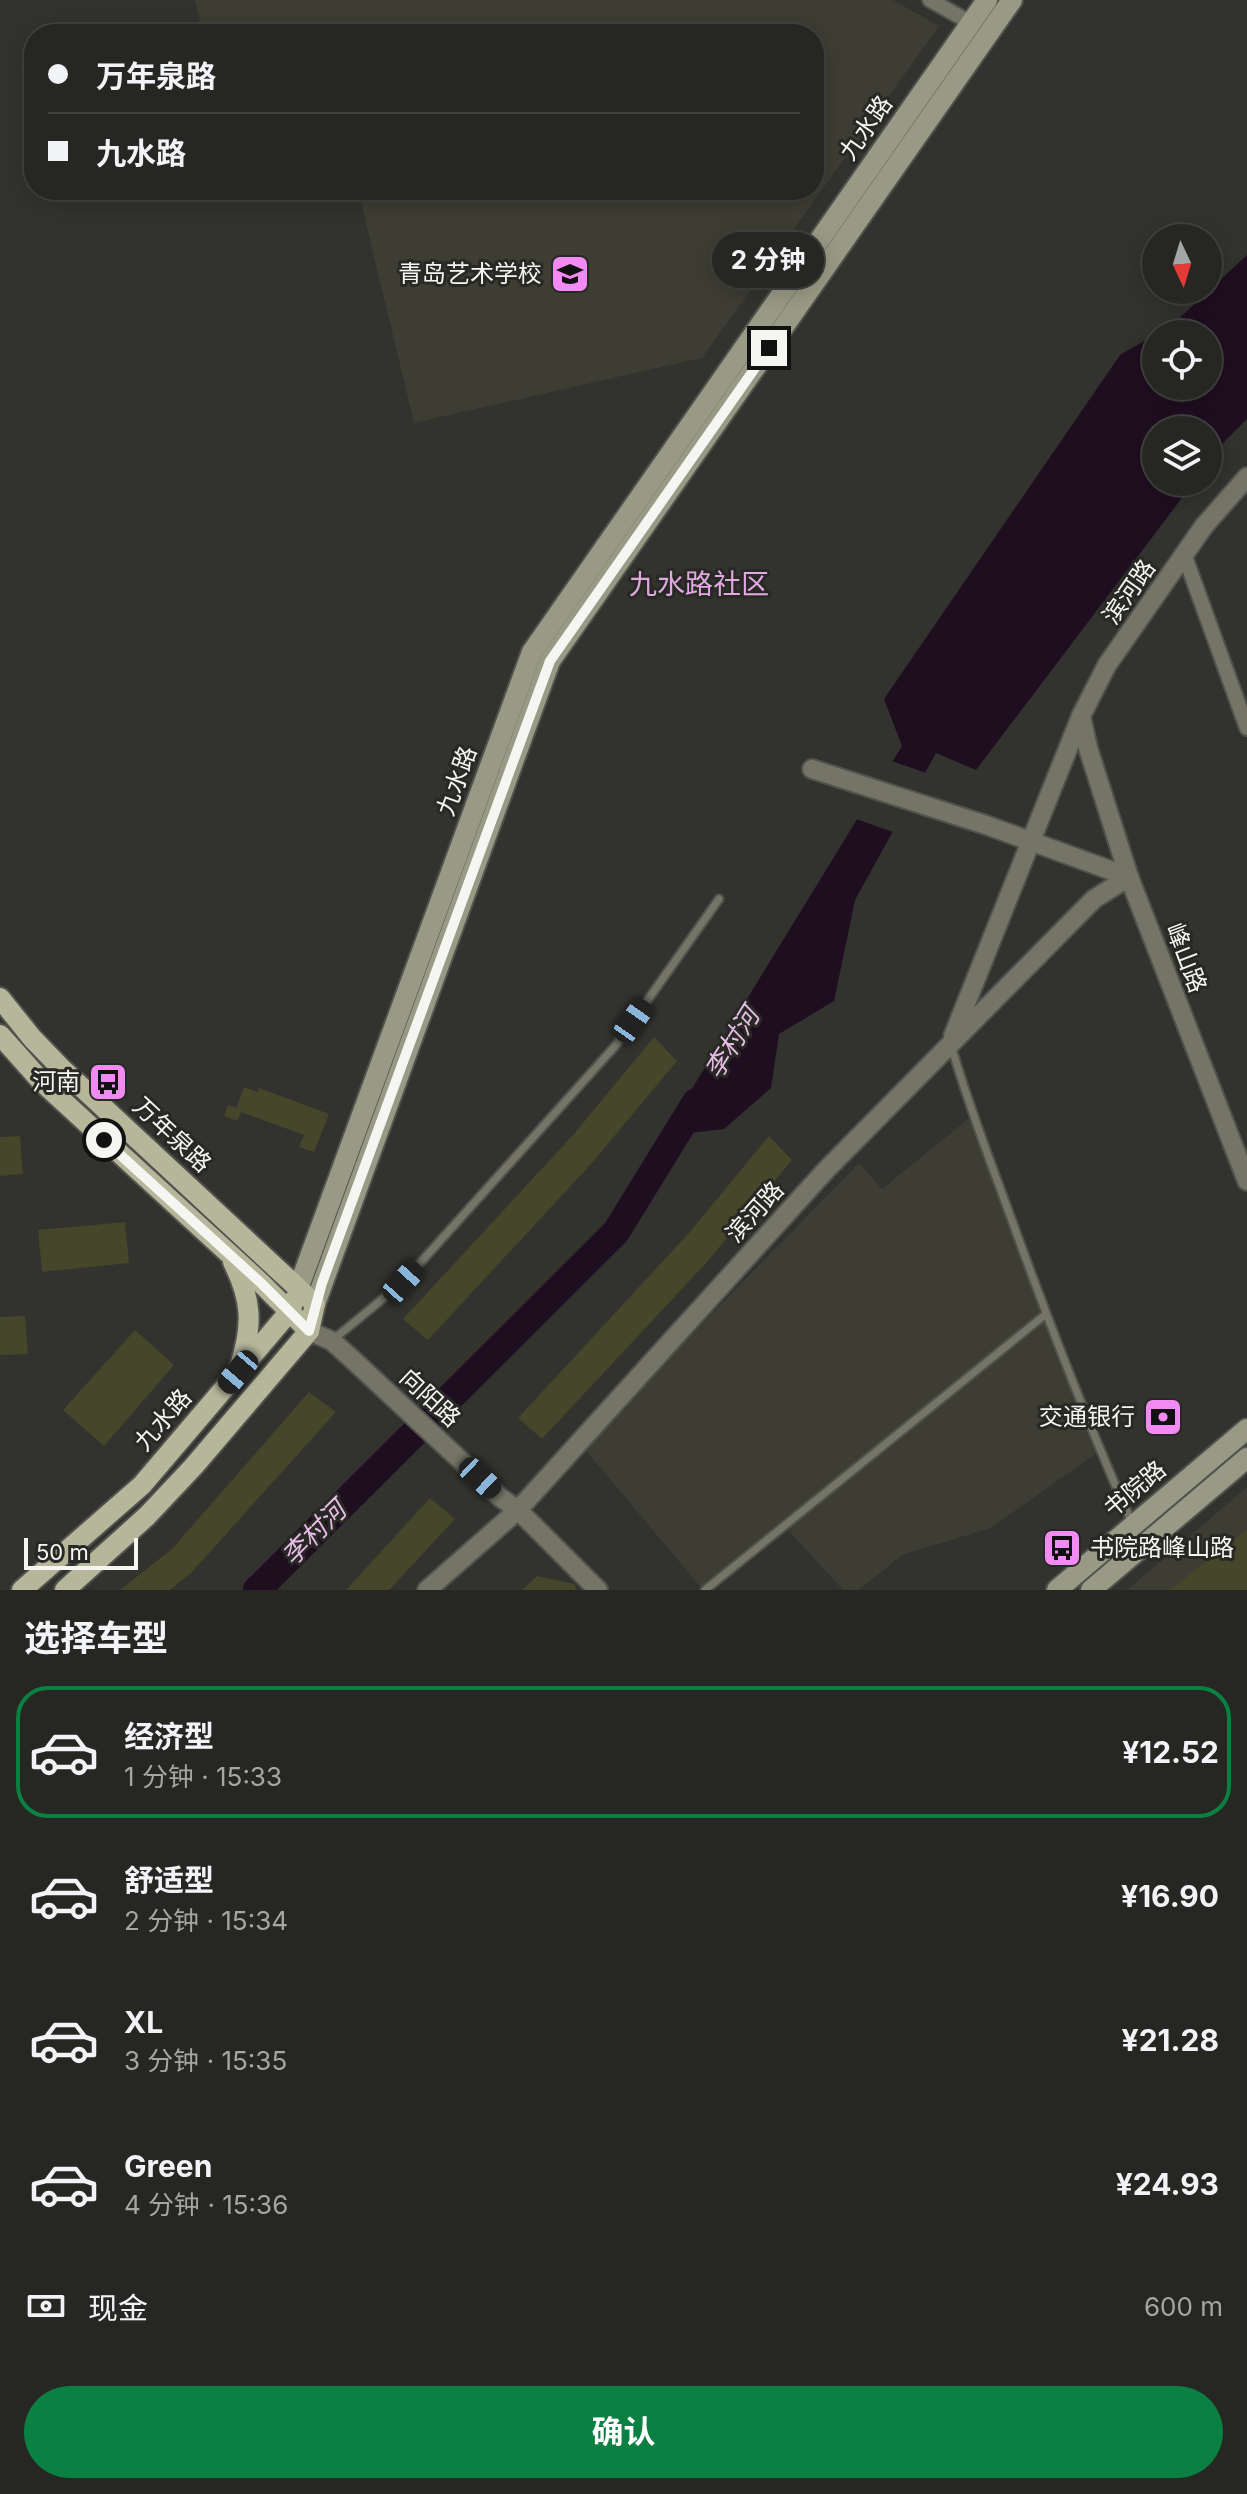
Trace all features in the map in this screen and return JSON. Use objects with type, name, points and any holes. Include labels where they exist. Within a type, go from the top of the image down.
[{"type":"main road","name":"九水路","points":[[22,1590],[142,1485],[290,1311],[532,652],[987,0]]},
{"type":"main road","name":"九水路","points":[[65,1590],[147,1516],[194,1466],[309,1331],[315,1304],[550,661],[1012,0]]},
{"type":"main road","name":"万年泉路","points":[[0,998],[61,1068],[315,1304]]},
{"type":"main road","name":"万年泉路","points":[[0,1035],[42,1082],[309,1331]]},
{"type":"main road","points":[[229,1255],[244,1284],[250,1314],[246,1347],[238,1372]]},
{"type":"main road","name":"书院路","points":[[1057,1590],[1247,1429]]},
{"type":"main road","name":"书院路","points":[[1091,1590],[1247,1458]]},
{"type":"street","points":[[930,0],[971,23]]},
{"type":"street","name":"滨河路","points":[[950,1043],[1081,716],[1107,665],[1204,526],[1247,477]]},
{"type":"street","points":[[1184,554],[1247,728]]},
{"type":"street","name":"峰山路","points":[[1081,716],[1088,748],[1129,877],[1247,1181]]},
{"type":"street","points":[[812,769],[986,825],[1129,877]]},
{"type":"street","name":"滨河路","points":[[427,1590],[518,1510],[826,1170],[950,1043],[1094,899],[1129,877]]},
{"type":"street","name":"向阳路","points":[[315,1304],[332,1341]]},
{"type":"street","name":"向阳路","points":[[309,1331],[332,1341],[501,1498],[518,1510],[598,1590]]},
{"type":"lane","points":[[332,1341],[403,1282],[616,1045],[719,899]]},
{"type":"lane","points":[[950,1043],[963,1087],[1046,1314],[1133,1525]]},
{"type":"lane","points":[[705,1590],[1046,1314]]},
{"type":"shaded area","name":"青岛艺术学校","points":[[195,0],[893,0],[939,26],[824,187],[824,24],[201,24]]},
{"type":"shaded area","name":"青岛艺术学校","points":[[360,200],[815,200],[702,358],[414,423]]},
{"type":"shaded area","points":[[974,1114],[1101,1450],[991,1528],[902,1555],[859,1590],[843,1590],[787,1529],[710,1590],[703,1590],[582,1446],[859,1163],[882,1189]]},
{"type":"shaded area","points":[[1247,1487],[1247,1590],[1127,1590]]},
{"type":"water","points":[[1247,255],[1247,419],[1222,445],[1222,416],[1142,416],[1142,496],[1183,496],[976,770],[936,753],[855,900],[834,1001],[779,1034],[771,1088],[724,1129],[663,1136],[902,746],[884,699],[1120,355],[1142,342],[1142,400],[1222,400],[1222,320],[1177,320],[1194,304],[1222,304],[1222,278]]},
{"type":"pier","points":[[889,760],[929,774],[896,833],[853,818]]},
{"type":"building","points":[[654,1037],[677,1061],[592,1163],[428,1340],[403,1319],[573,1135]]},
{"type":"building","points":[[244,1087],[258,1092],[259,1088],[329,1114],[314,1152],[299,1147],[304,1135],[241,1112],[238,1121],[224,1116],[228,1105],[236,1108]]},
{"type":"building","points":[[20,1136],[23,1174],[0,1176],[0,1137]]},
{"type":"building","points":[[769,1136],[792,1160],[707,1262],[542,1439],[518,1418],[688,1234]]},
{"type":"building","points":[[125,1222],[129,1263],[42,1272],[38,1230]]},
{"type":"building","points":[[25,1316],[28,1354],[0,1355],[0,1317]]},
{"type":"building","points":[[135,1330],[174,1365],[104,1446],[63,1410]]},
{"type":"building","points":[[309,1392],[336,1412],[191,1573],[170,1590],[120,1590],[172,1549]]},
{"type":"building","points":[[430,1498],[455,1519],[389,1590],[346,1590]]},
{"type":"building","points":[[1247,1530],[1247,1590],[1170,1590]]},
{"type":"building","points":[[537,1576],[575,1584],[576,1590],[522,1590]]},
{"type":"waterway","name":"李村河","points":[[257,1590],[616,1232],[696,1102]]},
{"type":"place","name":"青岛艺术学校","points":[[570,274]]},
{"type":"place","name":"河南","points":[[108,1082]]},
{"type":"place","name":"交通银行","points":[[1163,1417]]},
{"type":"place","name":"书院路峰山路","points":[[1062,1548]]},
{"type":"district","name":"九水路社区","points":[[699,584]]},
{"type":"route","points":[[104,1140],[309,1331],[322,1283],[550,661],[769,348]]}]
